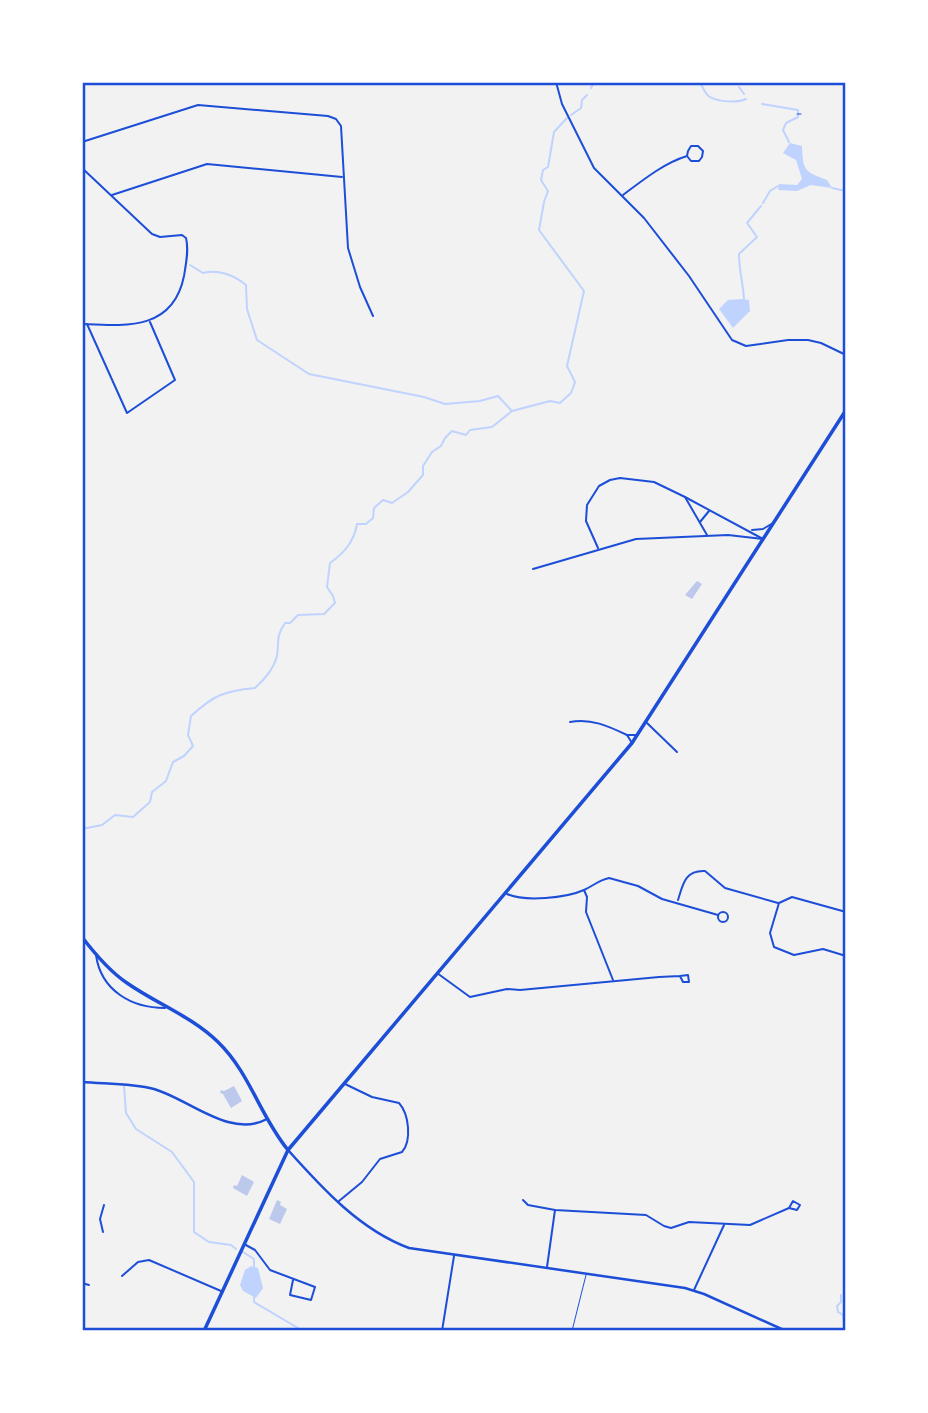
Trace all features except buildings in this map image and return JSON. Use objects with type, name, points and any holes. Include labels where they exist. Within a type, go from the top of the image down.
[{"type":"main road","points":[[204,1331],[288,1150],[638,736],[846,411]]},
{"type":"main road","points":[[82,937],[126,982],[200,1026],[232,1058],[288,1150],[339,1202],[363,1222],[397,1243],[413,1249],[454,1256],[694,1290],[786,1331]]},
{"type":"main road","points":[[82,1082],[151,1088],[170,1094],[219,1118],[242,1125],[251,1126],[267,1119]]},
{"type":"street","points":[[556,82],[564,107],[592,165],[644,218],[689,276],[735,343],[746,346],[803,339],[821,343],[846,355]]},
{"type":"street","points":[[82,142],[198,105],[328,116],[336,119],[341,126],[348,248],[360,287],[373,316]]},
{"type":"street","points":[[622,196],[662,168],[687,156],[693,146],[703,151],[697,162],[691,161],[687,156]]},
{"type":"street","points":[[112,195],[204,164],[343,177]]},
{"type":"street","points":[[82,168],[156,236],[184,236],[188,246],[180,290],[169,307],[149,321],[131,326],[82,324]]},
{"type":"street","points":[[87,324],[127,413],[175,380],[149,321]]},
{"type":"street","points":[[598,549],[587,525],[586,512],[593,492],[602,484],[615,479],[654,482],[764,539]]},
{"type":"street","points":[[685,497],[708,536]]},
{"type":"street","points":[[700,522],[710,510]]},
{"type":"street","points":[[748,530],[761,530],[776,520]]},
{"type":"street","points":[[744,537],[748,530]]},
{"type":"street","points":[[533,569],[636,539],[708,536],[764,539]]},
{"type":"street","points":[[570,722],[592,721],[638,736]]},
{"type":"street","points":[[646,723],[677,752]]},
{"type":"street","points":[[627,734],[632,743]]},
{"type":"street","points":[[678,902],[687,877],[698,870],[710,873],[718,884],[725,888],[779,903],[794,897],[846,912]]},
{"type":"street","points":[[506,893],[519,898],[563,896],[609,878],[638,886],[662,899],[718,915]]},
{"type":"street","points":[[584,890],[587,897],[586,912],[614,981]]},
{"type":"street","points":[[779,903],[770,933],[774,947],[794,955],[823,949],[846,956]]},
{"type":"street","points":[[96,954],[97,965],[122,999],[136,1004],[170,1008]]},
{"type":"street","points":[[438,974],[470,997],[506,989],[680,975]]},
{"type":"street","points":[[339,1202],[362,1182],[378,1160],[402,1152],[408,1140],[405,1111],[399,1102],[372,1097],[344,1083]]},
{"type":"street","points":[[523,1200],[528,1205],[555,1210],[646,1215],[671,1228],[689,1222],[750,1225],[789,1208]]},
{"type":"street","points":[[103,1232],[100,1219],[104,1205]]},
{"type":"street","points":[[547,1268],[555,1210]]},
{"type":"street","points":[[694,1290],[724,1225]]},
{"type":"street","points":[[244,1244],[255,1250],[270,1270],[315,1287],[311,1300],[290,1295],[293,1280]]},
{"type":"street","points":[[442,1331],[454,1256]]},
{"type":"street","points":[[122,1276],[138,1262],[149,1260],[222,1292]]},
{"type":"street","points":[[82,1283],[89,1285]]},
{"type":"lane","points":[[572,1331],[586,1273]]},
{"type":"water","points":[[790,143],[802,146],[806,169],[827,180],[832,188],[811,185],[797,191],[778,190],[779,184],[797,185],[802,179],[796,160],[783,153]]},
{"type":"water","points":[[728,300],[749,300],[750,311],[733,328],[719,309]]},
{"type":"water","points":[[251,1266],[258,1268],[263,1288],[256,1298],[243,1291],[240,1285],[245,1270]]},
{"type":"waterway","points":[[591,88],[594,82]]},
{"type":"waterway","points":[[700,82],[713,99],[746,99]]},
{"type":"waterway","points":[[739,87],[744,94]]},
{"type":"waterway","points":[[571,115],[581,108],[582,100],[587,95]]},
{"type":"waterway","points":[[762,104],[798,110],[798,117],[786,123],[783,130],[789,142]]},
{"type":"waterway","points":[[82,829],[102,825],[115,815],[133,817],[150,802],[152,792],[166,781],[173,762],[184,756],[193,746],[188,735],[191,716],[220,695],[255,688],[274,665],[279,635],[285,623],[290,623],[298,615],[324,614],[335,603],[327,587],[330,563],[348,547],[357,524],[366,524],[373,518],[374,508],[383,500],[392,503],[408,492],[423,475],[423,466],[432,452],[441,446],[452,431],[466,435],[470,430],[492,427],[512,411],[550,401],[560,403],[571,393],[575,382],[567,366],[584,291],[539,230],[548,191],[541,180],[543,170],[548,167],[554,132],[567,118]]},
{"type":"waterway","points":[[763,203],[770,191],[778,186]]},
{"type":"waterway","points":[[832,188],[846,191]]},
{"type":"waterway","points":[[744,299],[739,254],[757,237],[747,223],[761,206]]},
{"type":"waterway","points":[[190,265],[203,273],[226,274],[246,285],[247,309],[257,340],[309,374],[424,397],[445,404],[480,401],[498,396],[512,411]]},
{"type":"waterway","points":[[124,1086],[126,1113],[136,1129],[172,1152],[194,1182],[194,1232],[209,1242],[231,1245],[236,1249]]},
{"type":"waterway","points":[[243,1252],[254,1259],[254,1266]]},
{"type":"waterway","points":[[841,1295],[841,1302],[837,1306],[838,1312],[843,1315],[845,1331]]},
{"type":"waterway","points":[[254,1296],[254,1302],[303,1331]]}]
